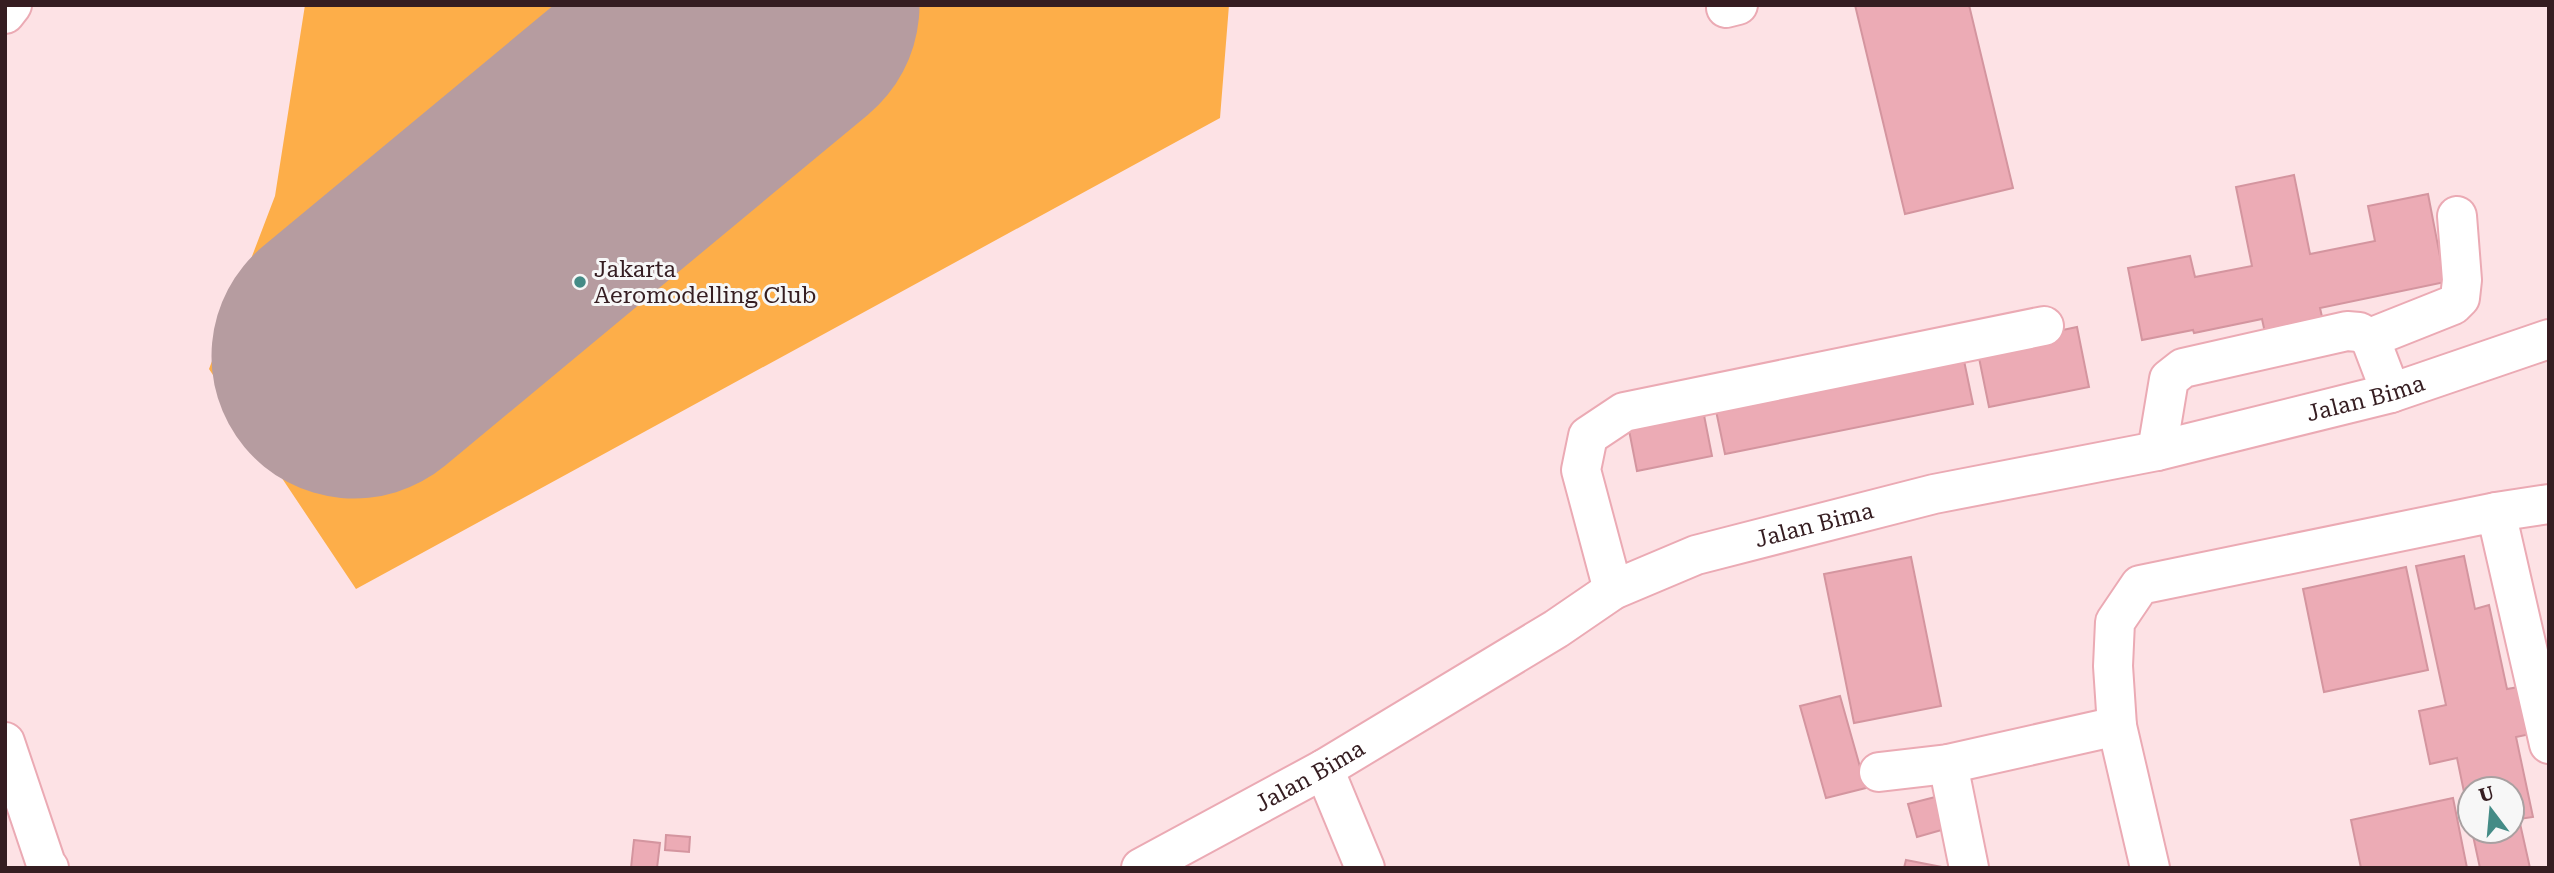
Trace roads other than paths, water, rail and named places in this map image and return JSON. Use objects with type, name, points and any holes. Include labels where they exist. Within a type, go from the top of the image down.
[{"type":"street","points":[[5,14],[12,5]]},
{"type":"street","points":[[2370,338],[2453,305],[2460,298],[2462,280],[2458,216]]},
{"type":"street","points":[[1613,590],[1581,470],[1588,436],[1624,412],[2044,326]]},
{"type":"street","points":[[2157,451],[2169,379],[2183,368],[2347,331],[2359,332],[2370,338],[2391,393]]},
{"type":"street","name":"Jalan Bima","points":[[1141,868],[1324,769],[1556,629],[1613,590],[1696,555],[1934,494],[2157,451],[2391,393],[2549,339]]},
{"type":"street","points":[[2150,868],[2117,726],[2113,666],[2115,622],[2140,585],[2496,512],[2549,504]]},
{"type":"street","points":[[2496,512],[2549,744]]},
{"type":"street","points":[[1879,772],[1948,764],[2117,726]]},
{"type":"street","points":[[5,742],[49,868]]},
{"type":"street","points":[[1948,764],[1969,868]]},
{"type":"street","points":[[1324,769],[1365,868]]},
{"type":"place","name":"Jakarta Aeromodelling Club","points":[[580,282]]}]
